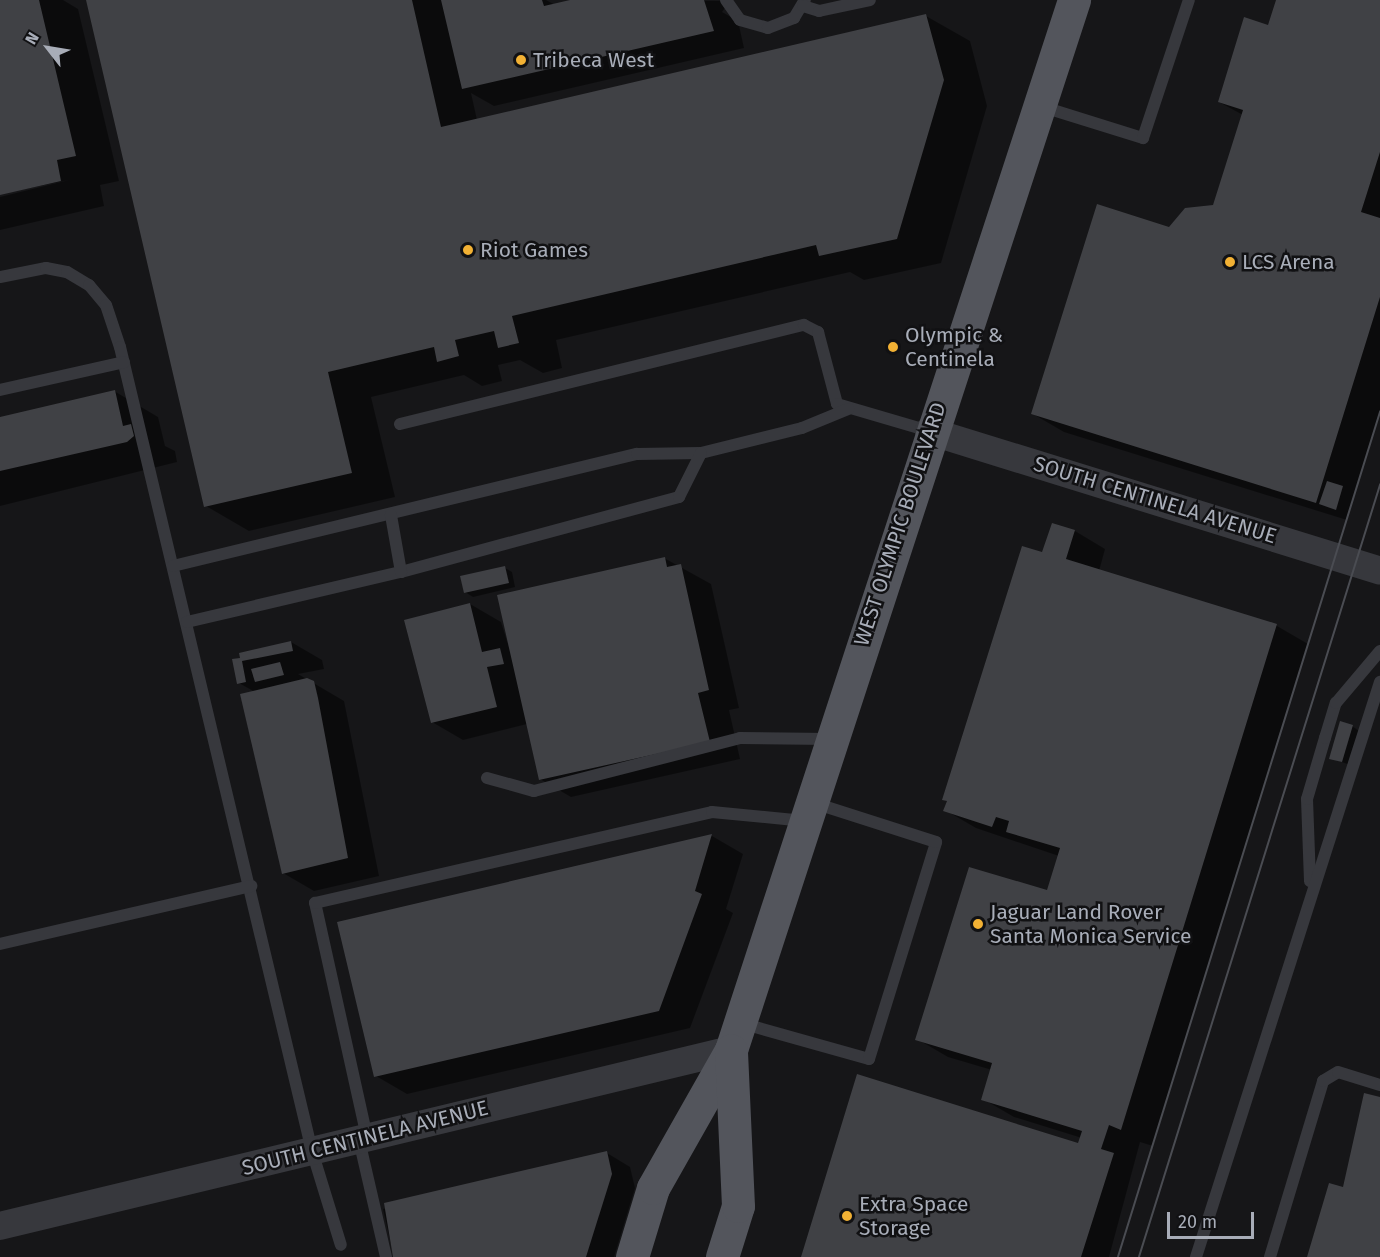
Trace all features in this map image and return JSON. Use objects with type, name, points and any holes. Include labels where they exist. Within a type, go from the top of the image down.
[{"type":"main road","name":"WEST OLYMPIC BOULEVARD","points":[[735,1036],[930,431],[1074,0]]},
{"type":"main road","points":[[632,1257],[653,1188],[735,1036]]},
{"type":"main road","points":[[722,1257],[738,1206],[735,1036]]},
{"type":"street","name":"SOUTH CENTINELA AVENUE","points":[[930,431],[1380,571]]},
{"type":"street","name":"SOUTH CENTINELA AVENUE","points":[[0,1226],[363,1138],[735,1036]]},
{"type":"lane","points":[[726,0],[740,20],[768,28],[794,18],[804,3],[819,11],[870,0]]},
{"type":"lane","points":[[1039,105],[1143,138],[1190,0]]},
{"type":"lane","points":[[0,277],[46,268],[67,272],[89,285],[106,305],[124,362],[251,886],[312,1151],[341,1245]]},
{"type":"lane","points":[[400,424],[804,325],[818,332],[837,404],[930,431]]},
{"type":"lane","points":[[0,390],[124,362]]},
{"type":"lane","points":[[173,566],[392,515],[637,454],[701,453],[802,428],[848,409]]},
{"type":"lane","points":[[187,622],[401,572],[678,497],[701,453]]},
{"type":"lane","points":[[392,515],[401,572]]},
{"type":"lane","points":[[1311,888],[1307,799],[1336,703],[1380,651]]},
{"type":"lane","points":[[1196,1257],[1311,888],[1380,682]]},
{"type":"lane","points":[[488,778],[534,791],[741,738],[831,739]]},
{"type":"lane","points":[[386,1257],[315,903],[712,812],[809,812],[936,842],[869,1059],[735,1036]]},
{"type":"lane","points":[[0,944],[251,886]]},
{"type":"lane","points":[[1270,1257],[1323,1081],[1338,1072],[1380,1085]]},
{"type":"building","points":[[0,0],[39,0],[76,156],[57,160],[61,181],[0,195]]},
{"type":"building","name":"Riot Games","points":[[86,0],[412,0],[441,127],[926,14],[944,80],[897,239],[819,256],[816,245],[512,316],[519,343],[498,348],[494,331],[455,340],[459,356],[437,362],[434,347],[328,372],[352,473],[204,507]]},
{"type":"building","name":"Tribeca West","points":[[441,0],[542,0],[544,6],[570,0],[704,0],[714,31],[462,89]]},
{"type":"building","name":"LCS Arena","points":[[1276,0],[1380,0],[1380,152],[1361,212],[1380,218],[1380,297],[1316,503],[1031,414],[1097,204],[1169,227],[1185,208],[1213,205],[1243,110],[1218,102],[1244,17],[1268,25]]},
{"type":"building","points":[[115,390],[123,426],[131,424],[134,436],[127,442],[0,471],[0,417]]},
{"type":"building","points":[[1327,481],[1343,486],[1336,510],[1319,504]]},
{"type":"building","points":[[1052,523],[1075,530],[1066,559],[1277,624],[1121,1130],[1109,1125],[1101,1149],[1114,1153],[1081,1257],[801,1257],[857,1074],[1078,1143],[1082,1131],[981,1100],[992,1063],[915,1040],[969,867],[1047,890],[1060,848],[1006,832],[1009,821],[996,817],[992,827],[943,811],[947,801],[942,800],[1022,546],[1042,552]]},
{"type":"building","points":[[665,557],[667,567],[681,564],[709,690],[698,693],[710,742],[539,780],[497,595]]},
{"type":"building","points":[[505,566],[509,583],[464,593],[460,576]]},
{"type":"building","points":[[470,603],[482,652],[500,648],[504,664],[487,667],[497,707],[431,723],[404,620]]},
{"type":"building","points":[[291,641],[293,651],[242,661],[246,682],[237,684],[232,659],[240,658],[239,653]]},
{"type":"building","points":[[280,662],[284,675],[255,682],[251,669]]},
{"type":"building","points":[[307,678],[314,681],[318,698],[348,858],[282,874],[240,694]]},
{"type":"building","points":[[1340,721],[1353,725],[1342,762],[1329,759]]},
{"type":"building","points":[[712,834],[695,891],[702,894],[659,1011],[374,1077],[337,922]]},
{"type":"building","points":[[1364,1093],[1380,1097],[1380,1257],[1307,1257],[1329,1183],[1343,1187]]},
{"type":"building","points":[[607,1151],[612,1174],[586,1257],[393,1257],[384,1203]]},
{"type":"tram line","points":[[1118,1257],[1380,412]]},
{"type":"tram line","points":[[1139,1257],[1380,485]]},
{"type":"place","name":"Tribeca West","points":[[521,60]]},
{"type":"place","name":"Riot Games","points":[[468,250]]},
{"type":"place","name":"LCS Arena","points":[[1230,262]]},
{"type":"place","name":"Olympic & Centinela","points":[[893,347]]},
{"type":"place","name":"Jaguar Land Rover Santa Monica Service","points":[[978,924]]},
{"type":"place","name":"Extra Space Storage","points":[[847,1216]]}]
